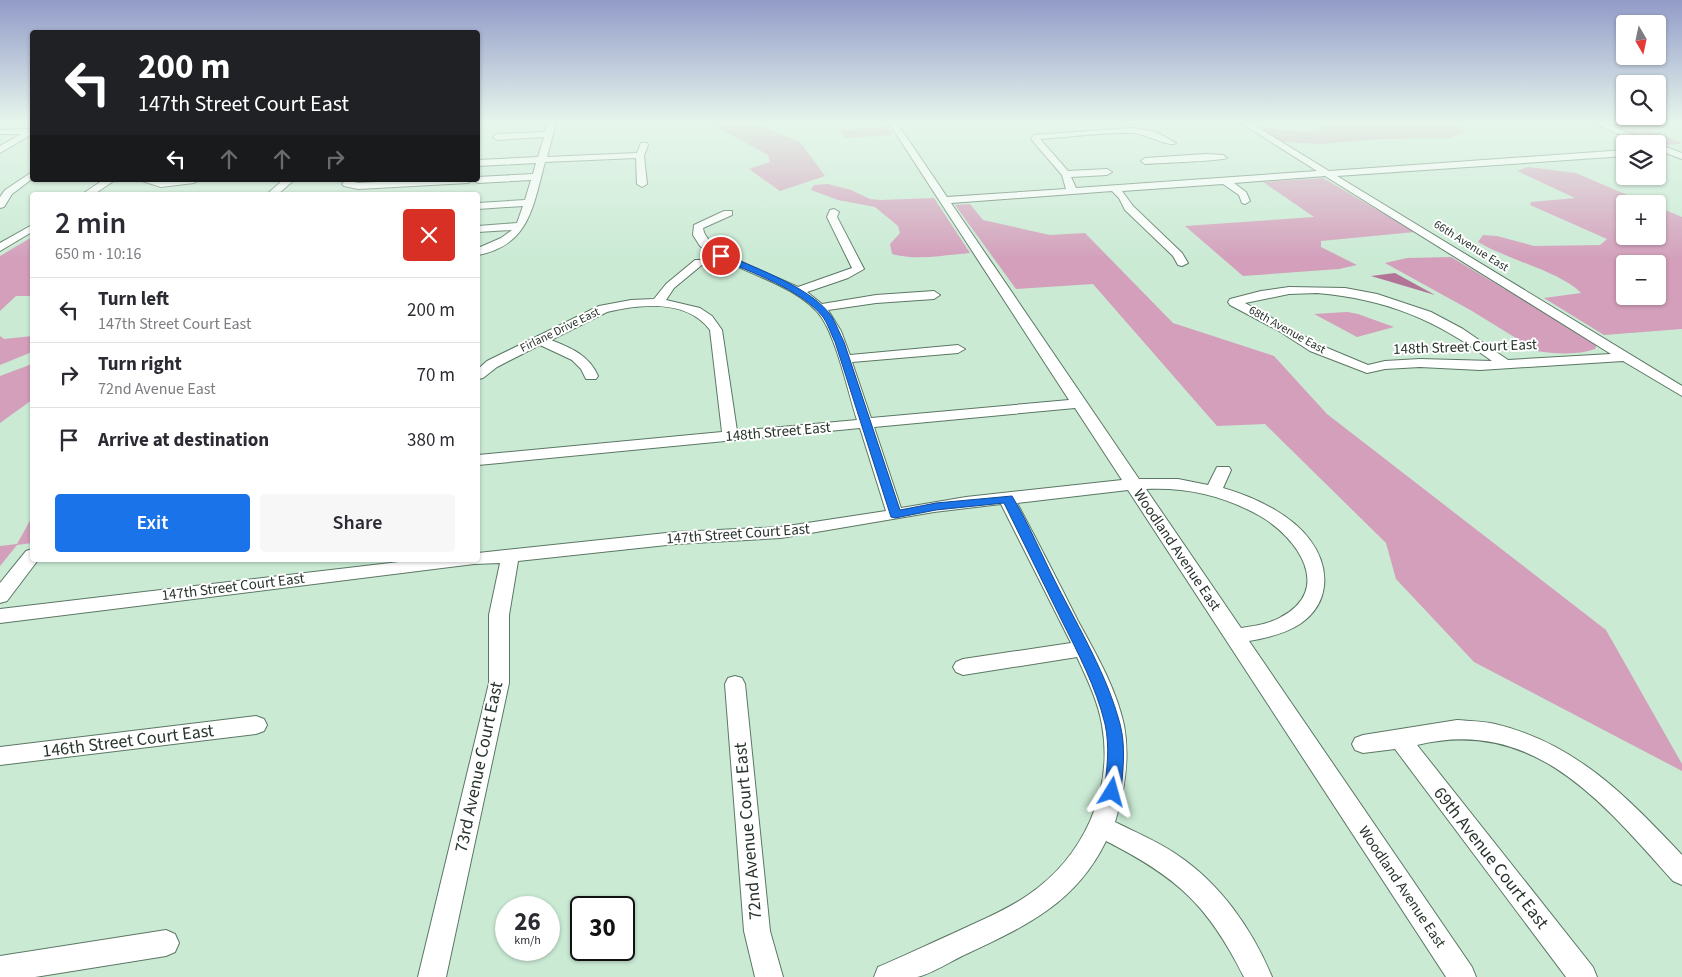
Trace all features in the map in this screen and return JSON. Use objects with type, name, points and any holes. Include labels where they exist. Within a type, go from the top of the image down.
[{"type":"street","points":[[480,251],[507,240],[516,234],[530,203],[538,169]]},
{"type":"street","points":[[641,169],[642,184]]},
{"type":"street","name":"Woodland Avenue East","points":[[924,169],[1462,977]]},
{"type":"street","points":[[1061,169],[1066,174],[1069,186],[1074,191]]},
{"type":"street","points":[[1155,169],[1174,184]]},
{"type":"street","name":"66th Avenue East","points":[[1318,169],[1682,392]]},
{"type":"street","points":[[945,200],[1404,169]]},
{"type":"street","points":[[1066,174],[1107,172]]},
{"type":"street","points":[[480,180],[536,177]]},
{"type":"street","points":[[8,181],[28,178]]},
{"type":"street","points":[[0,205],[8,192],[28,178]]},
{"type":"street","points":[[1224,180],[1243,194],[1245,202]]},
{"type":"street","points":[[91,192],[107,182]]},
{"type":"street","points":[[152,182],[161,184],[178,182]]},
{"type":"street","points":[[275,192],[287,182]]},
{"type":"street","points":[[351,183],[390,182]]},
{"type":"street","points":[[150,191],[161,184]]},
{"type":"street","points":[[1114,188],[1124,197],[1129,208],[1178,255],[1182,263]]},
{"type":"street","points":[[480,206],[530,203]]},
{"type":"street","points":[[799,292],[858,269],[832,217],[834,212]]},
{"type":"street","points":[[728,213],[698,227],[697,231],[700,238],[721,256],[799,292],[820,308],[832,325],[845,359],[895,514]]},
{"type":"street","points":[[480,229],[521,226]]},
{"type":"street","points":[[0,248],[30,229]]},
{"type":"street","points":[[653,302],[699,262]]},
{"type":"street","points":[[1234,302],[1264,294],[1316,290],[1357,294],[1404,307],[1438,320],[1505,364]]},
{"type":"street","points":[[820,308],[876,300],[934,295]]},
{"type":"street","name":"Firlane Drive East","points":[[480,373],[492,364],[603,309],[622,304],[653,302],[695,311],[714,325],[716,330],[730,436]]},
{"type":"street","name":"68th Avenue East","points":[[1234,302],[1283,328],[1315,348],[1367,369]]},
{"type":"street","points":[[539,340],[580,359],[585,364],[590,376]]},
{"type":"street","points":[[845,359],[958,349]]},
{"type":"street","name":"148th Street Court East","points":[[1367,369],[1385,365],[1420,363],[1464,366],[1625,357]]},
{"type":"street","name":"148th Street East","points":[[480,460],[1079,403]]},
{"type":"street","points":[[1223,470],[1214,490],[1263,510],[1283,524],[1300,541],[1312,560],[1316,579],[1315,591],[1310,603],[1301,613],[1288,622],[1274,628],[1235,636]]},
{"type":"street","name":"147th Street Court East","points":[[480,559],[677,538],[794,532],[936,507],[1134,484],[1178,484],[1214,490]]},
{"type":"street","points":[[888,977],[1008,921],[1043,899],[1072,872],[1083,858],[1101,827],[1108,810],[1114,784],[1116,758],[1115,741],[1108,709],[1083,650],[1008,499]]},
{"type":"street","name":"73rd Avenue Court East","points":[[432,977],[499,683],[499,615],[510,555]]},
{"type":"street","points":[[0,596],[30,558]]},
{"type":"street","name":"147th Street Court East","points":[[0,616],[428,562]]},
{"type":"street","points":[[963,667],[1083,650]]},
{"type":"street","name":"72nd Avenue Court East","points":[[736,684],[757,931],[769,977]]},
{"type":"street","name":"146th Street Court East","points":[[0,756],[256,726]]},
{"type":"street","points":[[1363,744],[1400,740],[1442,730],[1476,730],[1498,734],[1548,752],[1592,781],[1611,797],[1682,873]]},
{"type":"street","name":"69th Avenue Court East","points":[[1400,740],[1583,977]]},
{"type":"street","points":[[1101,827],[1144,848],[1189,878],[1227,920],[1258,977]]},
{"type":"street","points":[[0,969],[166,943]]},
{"type":"shaded area","points":[[749,169],[820,169],[825,176],[780,191]]},
{"type":"shaded area","points":[[1524,169],[1576,173],[1627,195],[1616,195],[1616,245],[1666,245],[1666,210],[1682,217],[1682,329],[1604,335],[1544,298],[1581,293],[1572,285],[1478,242],[1483,235],[1497,236],[1534,246],[1600,245],[1607,239],[1530,205],[1531,202],[1575,198],[1517,171]]},
{"type":"shaded area","points":[[1323,178],[1415,232],[1321,241],[1321,247],[1357,265],[1339,269],[1243,276],[1185,226],[1314,217],[1263,182]]},
{"type":"shaded area","points":[[828,184],[851,190],[870,199],[934,198],[970,253],[921,257],[892,254],[890,244],[900,233],[898,226],[875,207],[838,200],[811,190],[814,185]]},
{"type":"shaded area","points":[[970,204],[983,220],[1050,235],[1085,233],[1173,323],[1274,356],[1327,414],[1606,630],[1682,764],[1682,771],[1474,662],[1396,579],[1386,543],[1265,424],[1217,426],[1093,284],[1016,289],[955,205]]},
{"type":"shaded area","points":[[30,238],[30,296],[16,296],[0,311],[0,256]]},
{"type":"shaded area","points":[[1451,257],[1597,344],[1595,349],[1567,353],[1537,351],[1472,311],[1385,263],[1407,258]]},
{"type":"shaded area","points":[[1395,273],[1435,295],[1371,276]]},
{"type":"shaded area","points":[[1347,312],[1394,327],[1357,337],[1314,314]]},
{"type":"shaded area","points":[[0,336],[4,339],[30,336],[30,353],[0,365]]},
{"type":"shaded area","points":[[30,365],[30,401],[0,423],[0,376]]},
{"type":"shaded area","points":[[30,521],[30,543],[17,545],[0,566],[0,546],[17,544]]},
{"type":"route","points":[[721,256],[787,286],[815,304],[828,317],[839,342],[895,514],[936,507],[1008,499],[1103,693],[1113,725],[1115,741],[1115,775],[1112,792]]}]
